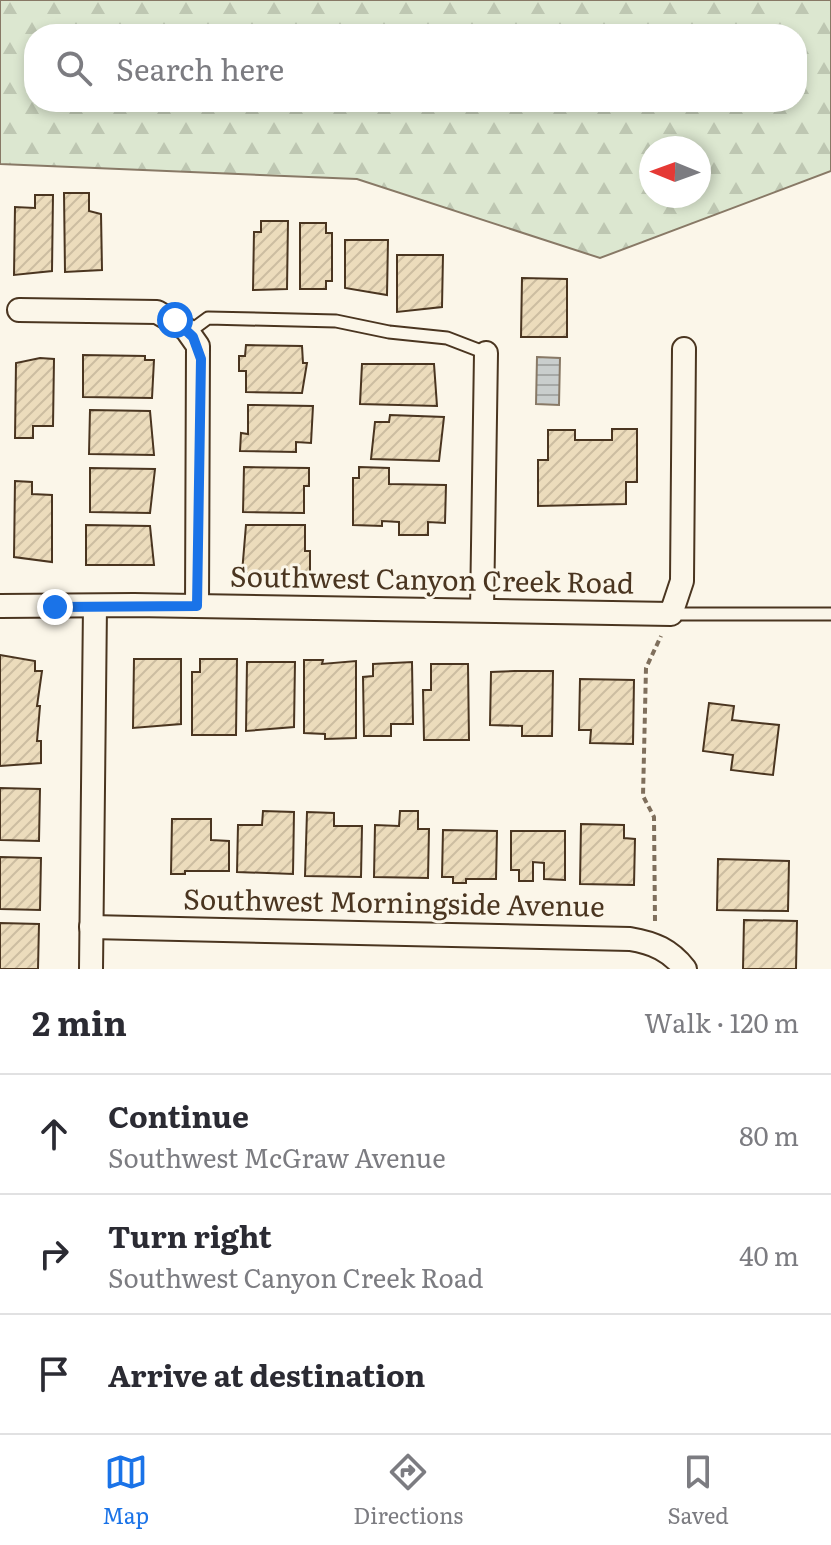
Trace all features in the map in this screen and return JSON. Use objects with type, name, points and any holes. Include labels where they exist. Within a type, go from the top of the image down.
[{"type":"street","points":[[19,310],[146,310],[167,315],[189,332],[198,346],[201,359],[197,606]]},
{"type":"street","points":[[671,614],[682,581],[684,349]]},
{"type":"street","points":[[482,610],[486,353]]},
{"type":"street","name":"Southwest Canyon Creek Road","points":[[0,606],[671,614]]},
{"type":"street","points":[[91,969],[95,606]]},
{"type":"street","name":"Southwest Morningside Avenue","points":[[91,927],[630,939],[655,944]]},
{"type":"street","points":[[655,944],[675,956],[685,969]]},
{"type":"lane","points":[[189,332],[208,318],[336,321],[389,332],[447,338],[486,353]]},
{"type":"lane","points":[[671,614],[831,614]]},
{"type":"path","points":[[655,944],[654,817],[643,796],[646,668],[671,614]]},
{"type":"green space","points":[[0,0],[831,0],[831,171],[600,258],[357,179],[0,164]]},
{"type":"shaded area","points":[[537,357],[560,358],[559,405],[536,404]]},
{"type":"building","points":[[64,193],[89,193],[89,211],[101,214],[102,270],[65,272]]},
{"type":"building","points":[[35,195],[53,195],[52,271],[14,275],[15,207],[35,208]]},
{"type":"building","points":[[261,221],[288,221],[287,289],[253,290],[254,232],[261,232]]},
{"type":"building","points":[[300,223],[326,223],[326,233],[332,233],[332,281],[326,281],[326,289],[300,289]]},
{"type":"building","points":[[345,240],[388,240],[387,295],[345,288]]},
{"type":"building","points":[[397,255],[443,255],[442,307],[397,312]]},
{"type":"building","points":[[522,278],[567,279],[567,337],[521,337]]},
{"type":"building","points":[[246,345],[302,346],[303,363],[307,363],[302,393],[246,392],[246,371],[239,371],[239,356],[245,356]]},
{"type":"building","points":[[83,355],[145,356],[145,360],[154,360],[152,398],[83,397]]},
{"type":"building","points":[[40,358],[54,359],[53,426],[33,426],[33,438],[15,438],[16,363]]},
{"type":"building","points":[[362,364],[434,364],[437,406],[360,404]]},
{"type":"building","points":[[248,405],[313,406],[311,443],[296,442],[296,452],[240,451],[241,433],[248,434]]},
{"type":"building","points":[[90,410],[150,411],[154,455],[89,454]]},
{"type":"building","points":[[390,415],[444,417],[439,461],[371,459],[375,422],[389,422]]},
{"type":"building","points":[[612,429],[637,429],[637,482],[626,482],[626,504],[538,506],[538,460],[548,460],[548,430],[575,430],[575,440],[612,440]]},
{"type":"building","points":[[244,467],[309,468],[309,486],[304,486],[304,513],[243,512]]},
{"type":"building","points":[[359,467],[389,468],[389,484],[446,485],[445,523],[428,522],[428,535],[399,535],[399,522],[382,521],[382,526],[353,525],[353,478],[359,478]]},
{"type":"building","points":[[90,468],[155,469],[150,513],[90,512]]},
{"type":"building","points":[[15,481],[32,482],[32,494],[52,495],[52,562],[14,557]]},
{"type":"building","points":[[86,525],[150,526],[154,565],[86,565]]},
{"type":"building","points":[[246,525],[305,525],[305,551],[310,551],[310,573],[242,573]]},
{"type":"building","points":[[0,655],[35,661],[35,671],[42,671],[37,706],[40,706],[37,741],[41,741],[41,763],[0,766]]},
{"type":"building","points":[[134,659],[181,659],[181,724],[133,728]]},
{"type":"building","points":[[200,659],[237,659],[236,735],[192,735],[192,672],[200,672]]},
{"type":"building","points":[[304,660],[323,660],[322,664],[356,661],[356,738],[325,739],[325,734],[304,733]]},
{"type":"building","points":[[247,662],[295,662],[294,727],[246,731]]},
{"type":"building","points":[[412,662],[413,724],[391,724],[391,736],[364,736],[363,677],[373,676],[373,664]]},
{"type":"building","points":[[431,664],[468,664],[469,740],[424,740],[423,690],[431,690]]},
{"type":"building","points":[[553,671],[552,736],[522,736],[522,726],[490,725],[491,672]]},
{"type":"building","points":[[580,679],[634,680],[633,744],[590,743],[591,730],[579,730]]},
{"type":"building","points":[[709,703],[734,706],[732,720],[779,725],[773,775],[731,770],[733,755],[703,751]]},
{"type":"building","points":[[0,788],[40,789],[39,841],[0,840]]},
{"type":"building","points":[[263,811],[294,812],[293,874],[237,872],[238,825],[262,825]]},
{"type":"building","points":[[400,811],[418,811],[418,829],[429,829],[428,878],[374,877],[375,825],[399,826]]},
{"type":"building","points":[[307,812],[334,813],[334,826],[362,826],[361,877],[305,876]]},
{"type":"building","points":[[172,819],[211,819],[211,840],[229,841],[229,871],[171,874]]},
{"type":"building","points":[[581,824],[624,825],[624,838],[635,839],[634,885],[580,884]]},
{"type":"building","points":[[443,830],[497,831],[496,879],[466,879],[466,883],[453,883],[453,877],[442,877]]},
{"type":"building","points":[[511,831],[565,831],[565,880],[544,879],[544,863],[533,862],[533,881],[519,881],[519,870],[511,870]]},
{"type":"building","points":[[0,857],[41,858],[40,910],[0,909]]},
{"type":"building","points":[[718,859],[789,861],[788,911],[717,910]]},
{"type":"building","points":[[744,920],[797,921],[796,969],[743,969]]},
{"type":"building","points":[[0,923],[39,924],[38,969],[0,969]]},
{"type":"route","points":[[55,607],[197,606],[201,359],[193,337],[175,320]]}]
